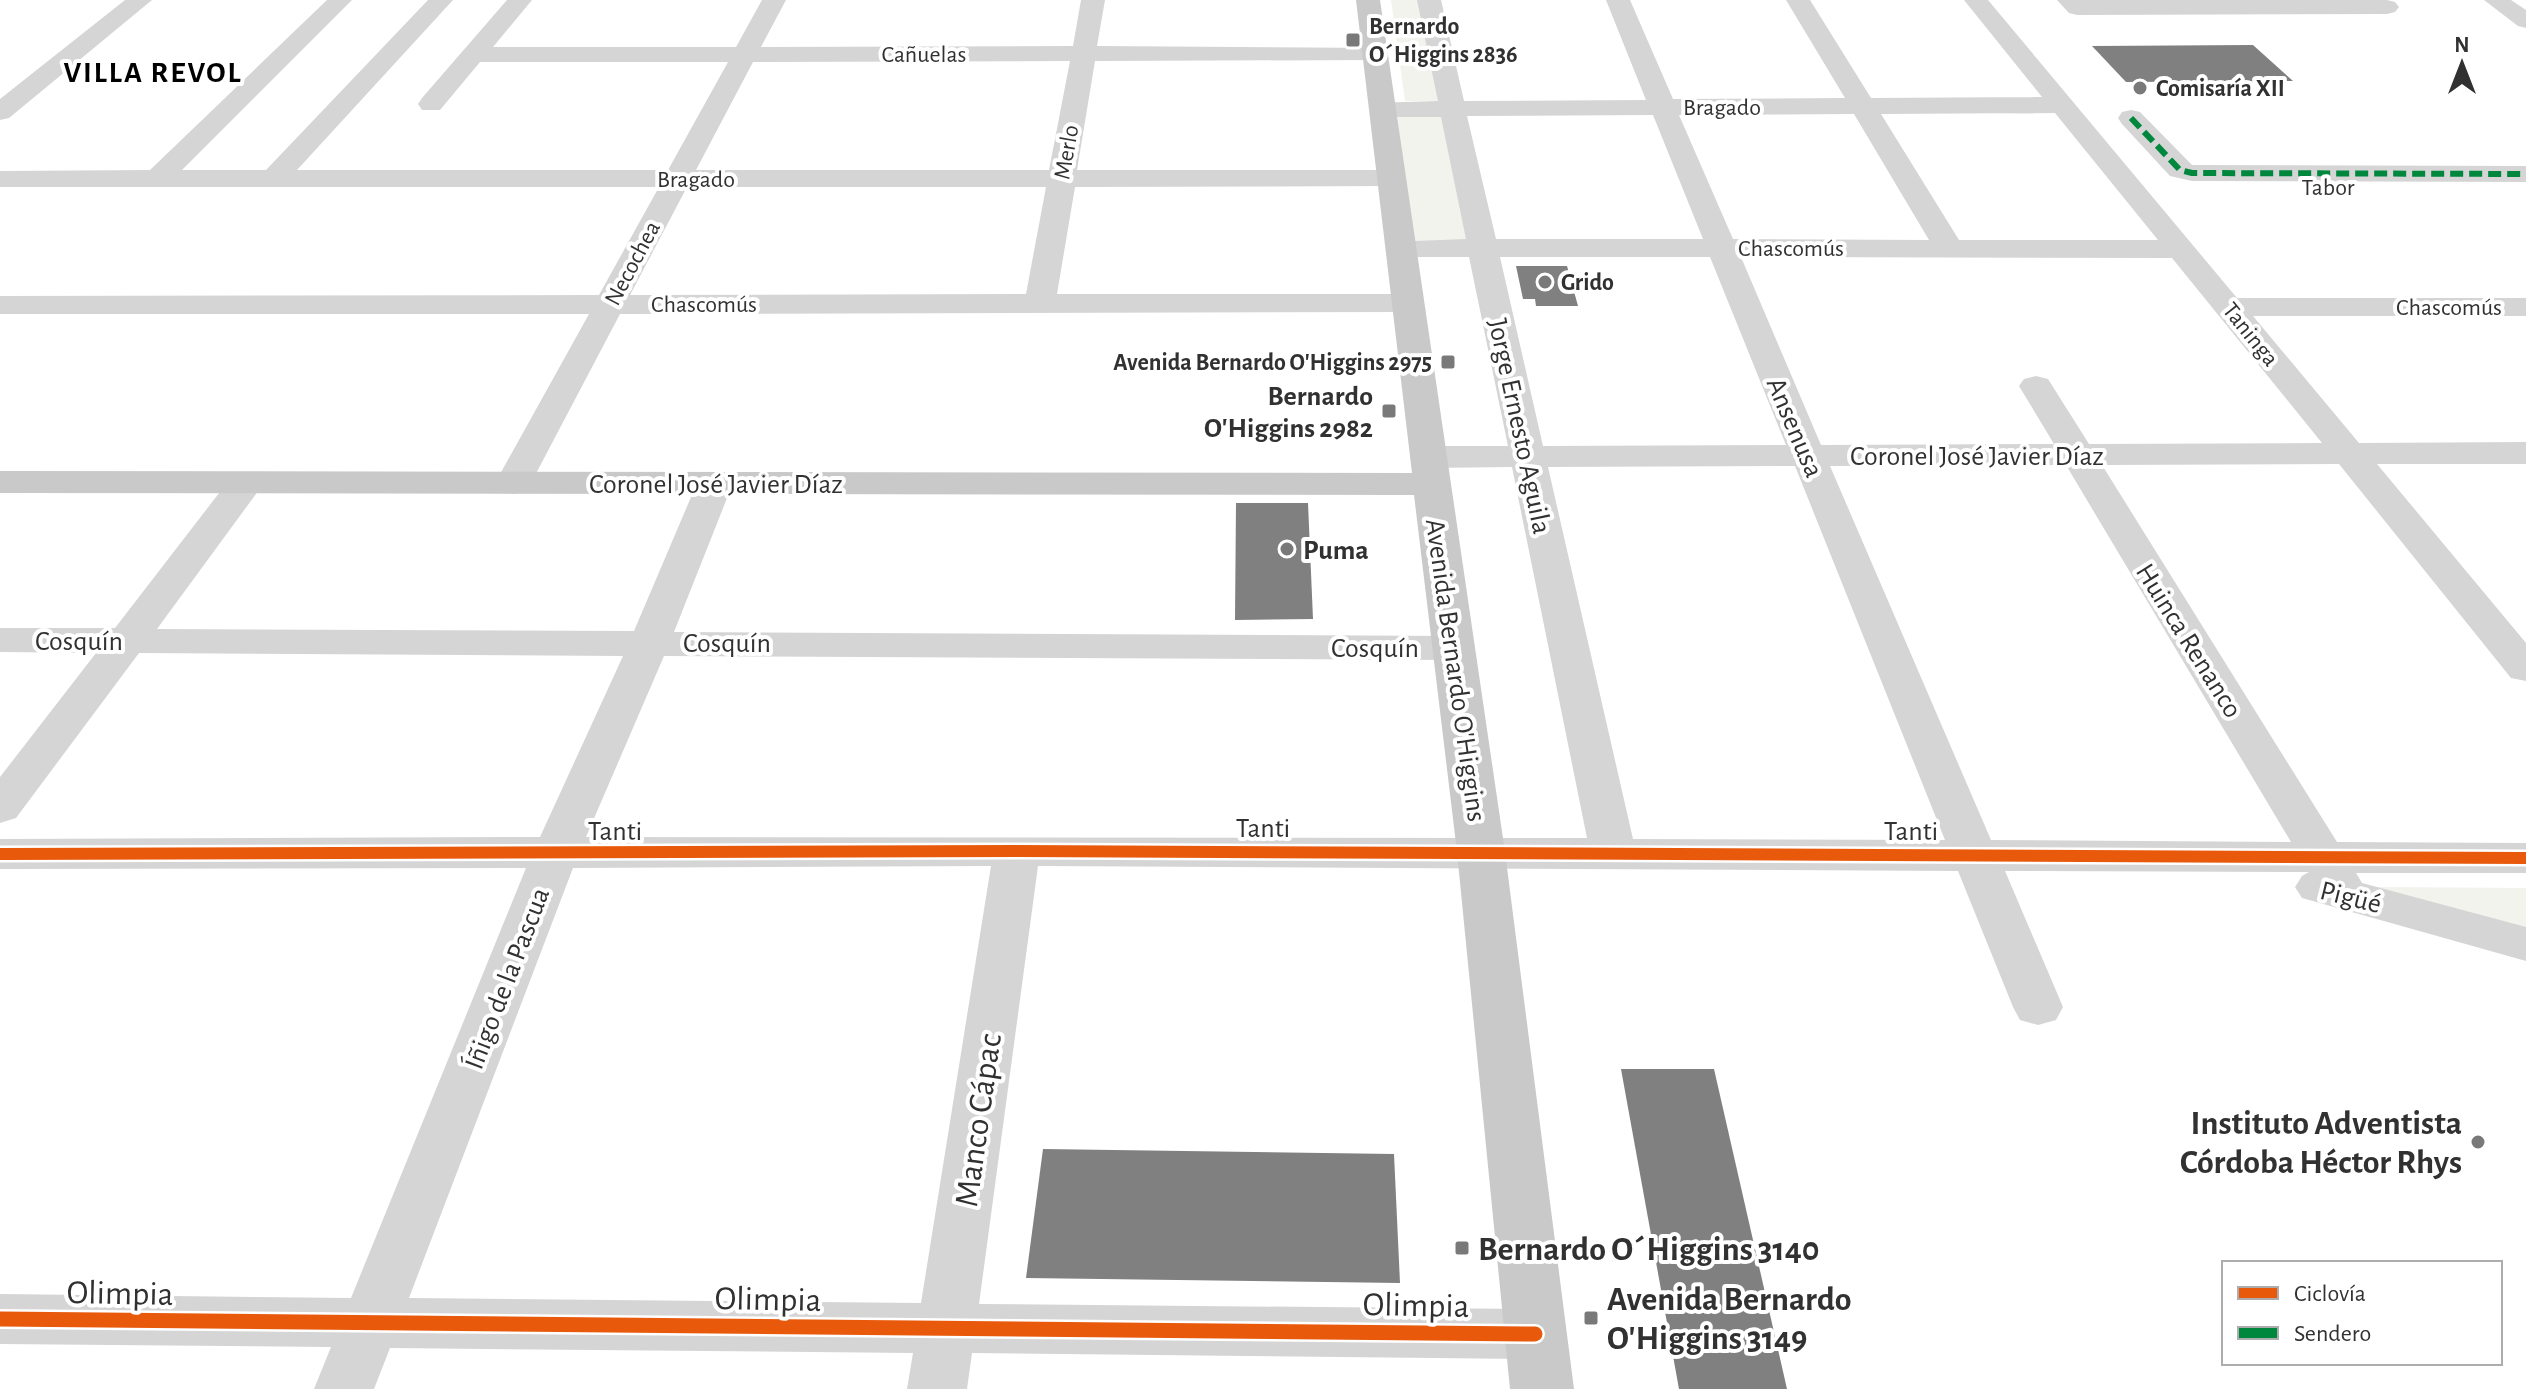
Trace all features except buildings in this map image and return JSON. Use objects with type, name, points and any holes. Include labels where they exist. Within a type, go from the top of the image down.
[{"type":"main road","name":"Avenida Bernardo O'Higgins","points":[[1368,0],[1481,852],[1539,1361]]},
{"type":"main road","name":"Coronel José Javier Díaz","points":[[0,482],[715,483],[1430,470]]},
{"type":"street","points":[[0,112],[140,0]]},
{"type":"street","points":[[157,179],[340,0]]},
{"type":"street","points":[[273,179],[441,0]]},
{"type":"street","points":[[431,104],[520,0]]},
{"type":"street","name":"Necochea","points":[[513,483],[774,0]]},
{"type":"street","name":"Merlo","points":[[1040,304],[1093,0]]},
{"type":"street","name":"Jorge Ernesto Aguila","points":[[1429,0],[1613,852]]},
{"type":"street","name":"Ansenusa","points":[[1618,0],[2038,1007]]},
{"type":"street","points":[[1798,0],[1950,249]]},
{"type":"street","name":"Taninga","points":[[1976,0],[2348,453],[2508,626],[2526,669]]},
{"type":"street","points":[[2069,0],[2077,8],[2387,7],[2377,0]]},
{"type":"street","points":[[2496,0],[2526,21]]},
{"type":"street","name":"Cañuelas","points":[[472,55],[1375,53]]},
{"type":"street","name":"Bragado","points":[[1382,109],[2062,105]]},
{"type":"street","points":[[2131,118],[2180,170],[2399,180],[2526,174]]},
{"type":"street","name":"Bragado","points":[[0,179],[1392,178]]},
{"type":"street","name":"Tabor","points":[[2130,187],[2399,180],[2526,189]]},
{"type":"street","name":"Chascomús","points":[[1401,248],[2181,249]]},
{"type":"street","name":"Chascomús","points":[[0,305],[1408,303]]},
{"type":"street","name":"Chascomús","points":[[2228,307],[2526,307]]},
{"type":"street","name":"Huinca Renanco","points":[[2036,386],[2334,875]]},
{"type":"street","name":"Coronel José Javier Díaz","points":[[1430,470],[1528,456],[2526,453]]},
{"type":"street","points":[[0,808],[246,483]]},
{"type":"street","name":"Íñigo de la Pascua","points":[[344,1389],[555,854],[650,642],[715,483]]},
{"type":"street","name":"Cosquín","points":[[0,640],[1454,648]]},
{"type":"street","name":"Tanti","points":[[0,854],[1017,851],[2174,855]]},
{"type":"street","name":"Manco Cápac","points":[[937,1389],[1017,851]]},
{"type":"street","name":"Pigüé","points":[[2174,855],[2334,875],[2526,944]]},
{"type":"street","points":[[2334,875],[2526,858]]},
{"type":"street","name":"Olimpia","points":[[0,1319],[947,1328],[1539,1361]]},
{"type":"shaded area","points":[[1391,0],[1427,0],[1445,101],[1405,101]]},
{"type":"shaded area","points":[[1397,111],[1445,111],[1472,245],[1413,245]]},
{"type":"shaded area","points":[[2375,887],[2526,888],[2526,929]]},
{"type":"marked path","points":[[2131,118],[2180,170],[2192,173],[2526,174]]},
{"type":"cycle path","points":[[0,854],[1017,851],[2526,858]]},
{"type":"cycle path","points":[[0,1319],[1535,1334]]},
{"type":"place","name":"Bernardo O´Higgins 2836","points":[[1353,40]]},
{"type":"place","name":"Comisaría XII","points":[[2140,88]]},
{"type":"place","name":"Grido","points":[[1545,282]]},
{"type":"place","name":"Avenida Bernardo O'Higgins 2975","points":[[1448,362]]},
{"type":"place","name":"Bernardo O'Higgins 2982","points":[[1389,411]]},
{"type":"place","name":"Puma","points":[[1287,549]]},
{"type":"place","name":"Instituto Adventista Córdoba Héctor Rhys","points":[[2478,1142]]},
{"type":"place","name":"Bernardo O´Higgins 3140","points":[[1462,1248]]},
{"type":"place","name":"Avenida Bernardo O'Higgins 3149","points":[[1591,1318]]},
{"type":"district","name":"VILLA REVOL","points":[[153,72]]}]
